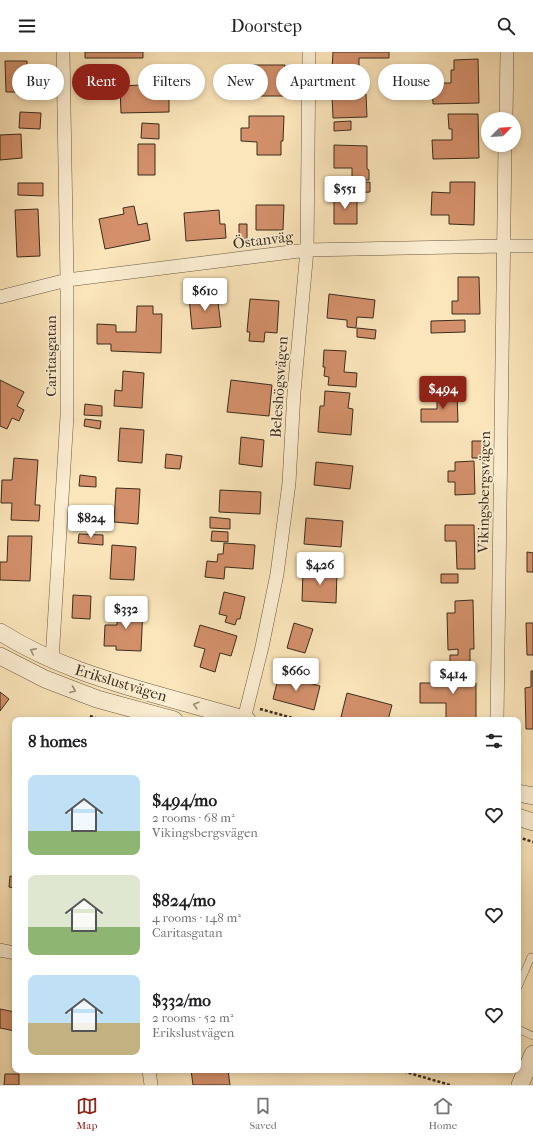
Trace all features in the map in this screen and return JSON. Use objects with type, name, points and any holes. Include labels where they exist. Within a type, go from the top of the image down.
[{"type":"street","name":"Caritasgatan","points":[[52,660],[67,416],[67,280],[63,52]]},
{"type":"street","name":"Beleshögsvägen","points":[[247,717],[277,574],[289,483],[294,392],[307,250],[309,52]]},
{"type":"street","points":[[506,112],[507,52]]},
{"type":"street","name":"Vikingsbergsvägen","points":[[497,717],[505,152]]},
{"type":"street","name":"Östanväg","points":[[0,297],[67,280],[307,250],[533,246]]},
{"type":"street","name":"Erikslustvägen","points":[[0,632],[17,643],[52,660],[97,678],[235,717]]},
{"type":"street","name":"Erikslustvägen","points":[[0,656],[45,679],[97,699],[163,717]]},
{"type":"street","points":[[521,794],[533,796]]},
{"type":"street","points":[[521,818],[533,822]]},
{"type":"street","points":[[0,950],[12,952]]},
{"type":"street","points":[[520,1085],[533,1054]]},
{"type":"street","points":[[149,1073],[151,1085]]},
{"type":"lane","points":[[521,980],[531,957],[533,958]]},
{"type":"lane","points":[[521,1030],[533,1036]]},
{"type":"path","points":[[266,715],[267,711]]},
{"type":"path","points":[[521,838],[533,842]]},
{"type":"path","points":[[409,1073],[450,1085]]},
{"type":"building","points":[[85,52],[143,52],[143,58],[85,58]]},
{"type":"building","points":[[333,52],[389,52],[389,58],[359,58],[359,64],[332,64]]},
{"type":"building","points":[[478,59],[479,103],[433,104],[433,100],[444,100],[444,83],[451,83],[451,70],[454,70],[454,60]]},
{"type":"building","points":[[5,61],[27,61],[27,64],[12,64],[12,92],[6,92]]},
{"type":"building","points":[[268,65],[276,65],[276,96],[268,96]]},
{"type":"building","points":[[138,85],[138,100],[169,100],[169,112],[121,113],[121,100],[130,100],[130,86]]},
{"type":"building","points":[[332,100],[366,100],[367,117],[333,118]]},
{"type":"building","points":[[20,112],[41,113],[40,129],[19,128]]},
{"type":"building","points":[[448,114],[478,114],[479,158],[433,159],[432,140],[452,140],[452,129],[449,129]]},
{"type":"building","points":[[249,116],[284,116],[281,155],[257,155],[257,142],[241,141],[241,128],[249,128]]},
{"type":"building","points":[[351,121],[351,130],[334,131],[334,122]]},
{"type":"building","points":[[142,123],[159,124],[159,139],[141,138]]},
{"type":"building","points":[[21,134],[22,158],[0,160],[0,135]]},
{"type":"building","points":[[138,144],[155,144],[155,175],[138,175]]},
{"type":"building","points":[[334,145],[367,146],[367,169],[369,170],[369,180],[352,180],[352,168],[334,168]]},
{"type":"building","points":[[370,182],[370,192],[354,193],[354,183]]},
{"type":"building","points":[[450,182],[475,182],[474,225],[449,224],[449,215],[431,215],[432,192],[450,193]]},
{"type":"building","points":[[18,183],[43,183],[43,196],[18,195]]},
{"type":"building","points":[[334,196],[357,197],[357,224],[334,224]]},
{"type":"building","points":[[256,205],[284,205],[283,230],[256,230]]},
{"type":"building","points":[[134,206],[138,225],[147,223],[150,240],[105,249],[99,219],[124,214],[123,208]]},
{"type":"building","points":[[38,209],[40,256],[17,257],[15,210]]},
{"type":"building","points":[[219,210],[220,224],[225,224],[226,238],[186,241],[184,213]]},
{"type":"building","points":[[239,224],[247,224],[247,239],[239,239]]},
{"type":"building","points":[[458,277],[479,277],[480,314],[452,314],[452,301],[458,301]]},
{"type":"building","points":[[217,294],[221,327],[192,329],[189,297]]},
{"type":"building","points":[[329,294],[375,300],[373,318],[357,317],[356,328],[347,327],[347,320],[327,318]]},
{"type":"building","points":[[250,299],[279,301],[277,333],[265,332],[264,342],[249,341],[250,332],[247,332]]},
{"type":"building","points":[[137,306],[153,306],[153,314],[162,314],[161,353],[111,351],[111,344],[97,344],[97,324],[116,325],[116,332],[136,332]]},
{"type":"building","points":[[465,320],[465,332],[431,333],[431,321]]},
{"type":"building","points":[[357,328],[376,330],[375,339],[357,337]]},
{"type":"building","points":[[324,350],[346,351],[344,372],[357,373],[356,387],[328,385],[329,377],[324,376]]},
{"type":"building","points":[[123,371],[144,373],[142,408],[114,406],[115,390],[122,391]]},
{"type":"building","points":[[0,380],[24,392],[17,406],[24,410],[19,421],[12,418],[7,429],[0,426]]},
{"type":"building","points":[[231,380],[272,385],[269,416],[227,412]]},
{"type":"building","points":[[325,391],[350,393],[348,408],[353,409],[351,435],[318,432],[320,406],[324,406]]},
{"type":"building","points":[[437,393],[457,393],[458,422],[421,422],[421,409],[437,409]]},
{"type":"building","points":[[85,404],[102,406],[102,416],[84,415]]},
{"type":"building","points":[[85,419],[101,421],[100,429],[84,426]]},
{"type":"building","points":[[120,428],[144,430],[142,463],[118,461]]},
{"type":"building","points":[[241,437],[264,440],[262,467],[239,464]]},
{"type":"building","points":[[472,441],[484,441],[484,458],[472,458]]},
{"type":"building","points":[[166,454],[182,456],[180,469],[165,468]]},
{"type":"building","points":[[14,458],[38,460],[35,505],[40,505],[39,521],[11,520],[12,503],[1,503],[2,480],[12,480]]},
{"type":"building","points":[[474,461],[475,494],[455,495],[455,482],[448,482],[448,471],[455,471],[455,462]]},
{"type":"building","points":[[316,462],[353,466],[350,489],[314,485]]},
{"type":"building","points":[[80,475],[96,477],[96,487],[79,486]]},
{"type":"building","points":[[116,488],[140,489],[138,524],[114,522]]},
{"type":"building","points":[[220,490],[261,492],[260,514],[219,512]]},
{"type":"building","points":[[210,517],[230,519],[230,529],[210,528]]},
{"type":"building","points":[[306,518],[343,521],[341,547],[304,544]]},
{"type":"building","points":[[445,525],[474,525],[475,569],[457,569],[456,541],[445,541]]},
{"type":"building","points":[[212,531],[228,532],[228,542],[211,541]]},
{"type":"building","points":[[79,534],[103,535],[103,545],[78,543]]},
{"type":"building","points":[[8,536],[32,536],[30,581],[0,580],[0,562],[7,562]]},
{"type":"building","points":[[224,543],[255,545],[253,569],[225,567],[224,579],[205,577],[207,561],[217,562],[218,554],[223,554]]},
{"type":"building","points":[[112,545],[136,547],[134,580],[110,579]]},
{"type":"building","points":[[527,552],[533,553],[533,572],[527,572]]},
{"type":"building","points":[[303,570],[337,572],[336,603],[302,601]]},
{"type":"building","points":[[441,574],[458,574],[458,583],[441,583]]},
{"type":"building","points":[[224,592],[245,597],[240,619],[237,619],[235,625],[225,622],[227,616],[219,614]]},
{"type":"building","points":[[73,595],[91,596],[90,619],[72,618]]},
{"type":"building","points":[[473,600],[474,649],[470,649],[470,666],[450,666],[450,655],[458,655],[458,649],[448,650],[447,613],[455,613],[455,601]]},
{"type":"building","points":[[118,606],[143,607],[141,651],[116,650],[116,646],[104,646],[105,625],[117,625]]},
{"type":"building","points":[[294,623],[313,629],[305,653],[287,648]]},
{"type":"building","points":[[526,623],[533,623],[533,655],[527,655]]},
{"type":"building","points":[[200,625],[237,636],[231,656],[220,653],[215,672],[200,667],[205,649],[194,646]]},
{"type":"building","points":[[449,668],[469,668],[469,683],[476,683],[476,717],[446,717],[446,703],[420,703],[420,683],[449,683]]},
{"type":"building","points":[[531,671],[533,671],[533,729],[526,729],[525,688],[531,687]]},
{"type":"building","points":[[279,675],[320,686],[314,710],[273,699]]},
{"type":"building","points":[[0,692],[9,699],[0,711]]},
{"type":"building","points":[[347,693],[392,705],[389,717],[341,717]]},
{"type":"building","points":[[10,876],[12,876],[12,888],[9,887]]},
{"type":"building","points":[[0,1009],[12,1011],[12,1030],[0,1028]]},
{"type":"building","points":[[191,1073],[228,1073],[230,1085],[193,1085]]},
{"type":"building","points":[[5,1074],[19,1074],[19,1085],[4,1085]]}]
